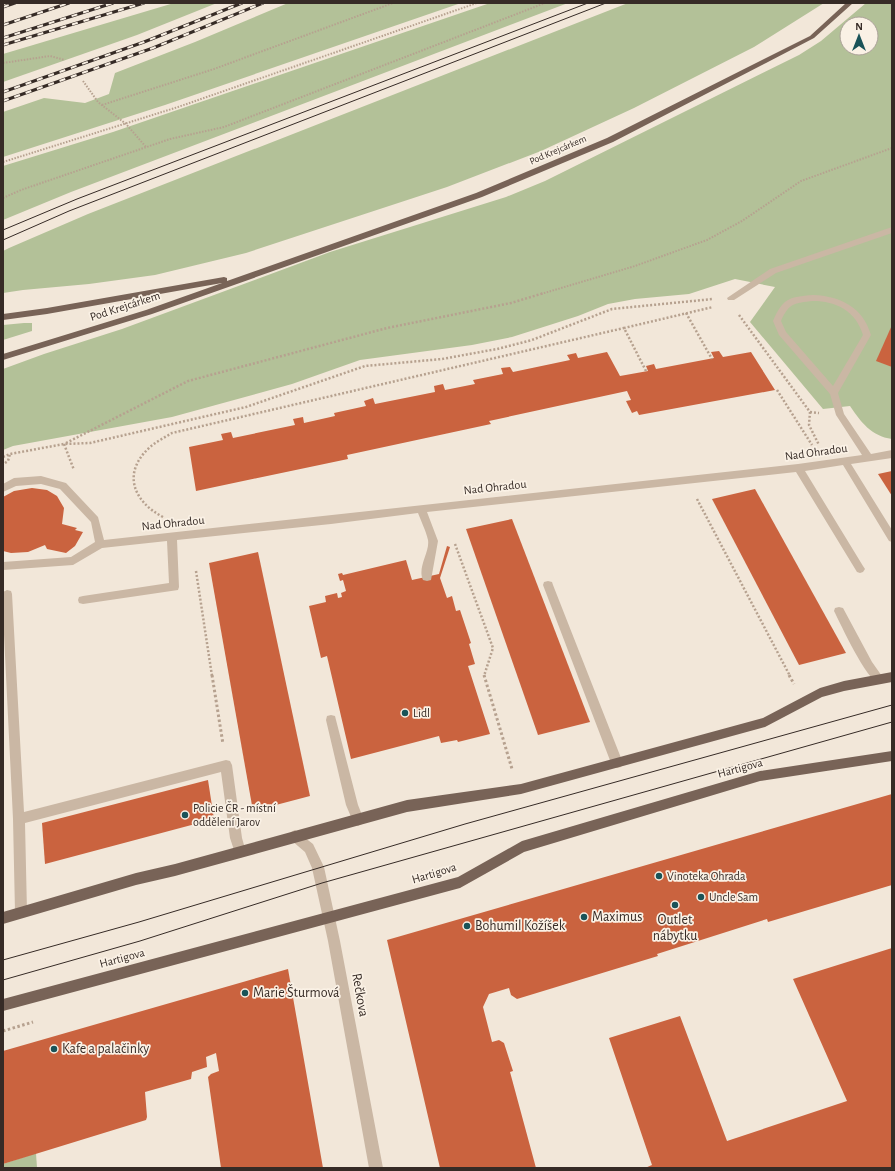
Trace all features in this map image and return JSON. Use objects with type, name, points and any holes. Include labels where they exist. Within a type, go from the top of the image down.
[{"type":"main road","name":"Pod Krejcárkem","points":[[3,357],[149,312],[479,195],[610,140],[764,62],[812,37],[850,3]]},
{"type":"main road","name":"Pod Krejcárkem","points":[[3,317],[47,311],[253,274]]},
{"type":"main road","points":[[3,918],[136,879],[407,806],[521,789],[617,763],[765,722],[820,693],[844,686],[892,676]]},
{"type":"main road","name":"Hartigova","points":[[3,1005],[460,882],[522,847],[760,776],[892,756]]},
{"type":"street","points":[[732,300],[773,271],[892,230]]},
{"type":"street","points":[[834,394],[867,335],[862,320],[849,308],[834,300],[817,296],[802,298],[791,302],[782,308],[777,321],[782,333],[834,394],[840,415],[869,458]]},
{"type":"street","name":"Nad Ohradou","points":[[100,544],[798,468],[892,454]]},
{"type":"street","points":[[845,461],[892,538]]},
{"type":"street","points":[[798,468],[860,569]]},
{"type":"street","points":[[3,488],[14,482],[41,480],[63,486],[95,520],[100,544],[74,561],[3,566]]},
{"type":"street","points":[[421,509],[433,541],[428,561],[427,577]]},
{"type":"street","points":[[83,600],[174,587],[172,536]]},
{"type":"street","points":[[548,585],[617,763]]},
{"type":"street","points":[[7,594],[19,819],[21,912]]},
{"type":"street","points":[[839,611],[868,664],[879,679]]},
{"type":"street","points":[[331,720],[352,805],[358,820]]},
{"type":"street","points":[[19,819],[226,765],[236,838],[240,852]]},
{"type":"street","name":"Rečkova","points":[[295,836],[309,848],[315,857],[330,918],[376,1168]]},
{"type":"path","points":[[102,105],[214,70],[393,3]]},
{"type":"path","points":[[3,162],[126,124],[477,3]]},
{"type":"path","points":[[3,198],[21,190],[170,139],[224,127],[545,3]]},
{"type":"path","points":[[3,63],[50,56],[65,60]]},
{"type":"path","points":[[82,81],[102,105],[126,124],[146,147]]},
{"type":"path","points":[[64,444],[188,381],[387,328],[511,302],[635,266],[707,240],[742,221],[801,181],[892,148]]},
{"type":"path","points":[[3,457],[10,454],[64,444],[90,443],[250,406],[359,367],[447,359],[497,349],[532,340],[616,308],[732,300]]},
{"type":"path","points":[[169,518],[149,509],[140,500],[134,488],[134,475],[138,462],[146,451],[158,441],[172,433],[624,328],[732,300]]},
{"type":"path","points":[[732,300],[740,315],[810,412],[807,418],[809,427],[820,446],[827,464]]},
{"type":"path","points":[[686,313],[712,359]]},
{"type":"path","points":[[624,328],[646,371]]},
{"type":"path","points":[[777,390],[814,447]]},
{"type":"path","points":[[3,464],[8,461],[10,454]]},
{"type":"path","points":[[686,479],[803,702]]},
{"type":"path","points":[[194,534],[194,556],[226,765]]},
{"type":"path","points":[[454,543],[492,648],[484,675],[509,761],[521,789]]},
{"type":"green space","points":[[174,3],[217,3],[137,35],[3,82],[3,54]]},
{"type":"green space","points":[[288,3],[461,3],[165,105],[3,157],[3,112],[44,98],[85,103],[109,94],[115,73],[195,42]]},
{"type":"green space","points":[[490,3],[568,3],[71,192],[3,220],[3,166],[113,132]]},
{"type":"green space","points":[[628,3],[824,3],[754,47],[634,108],[541,151],[447,187],[246,253],[155,275],[3,293],[3,251],[9,248],[88,214]]},
{"type":"green space","points":[[866,3],[892,3],[892,439],[878,435],[872,431],[863,423],[850,406],[823,409],[750,322],[775,287],[735,279],[689,294],[635,299],[608,304],[578,316],[512,337],[472,345],[360,360],[292,384],[172,417],[13,446],[3,450],[3,369],[122,329],[330,252],[506,197],[545,181],[799,55],[821,41],[839,26],[839,56],[879,56],[879,16],[851,16]]},
{"type":"green space","points":[[32,323],[32,331],[3,340],[3,325]]},
{"type":"green space","points":[[36,1153],[37,1168],[3,1168],[3,1164]]},
{"type":"building","points":[[892,325],[892,367],[876,361]]},
{"type":"building","points":[[719,351],[723,357],[751,352],[775,390],[639,415],[637,411],[632,413],[626,401],[631,400],[627,391],[489,421],[491,424],[347,455],[348,459],[196,491],[189,447],[223,440],[221,434],[231,432],[233,438],[295,425],[293,419],[303,417],[304,423],[335,416],[334,413],[366,406],[364,401],[373,398],[375,404],[435,392],[434,386],[443,384],[445,390],[475,384],[473,380],[503,374],[501,368],[510,367],[513,372],[570,360],[567,355],[576,353],[578,358],[607,352],[620,376],[648,371],[646,366],[654,364],[656,369],[714,358],[711,352]]},
{"type":"building","points":[[892,471],[892,496],[878,474]]},
{"type":"building","points":[[32,488],[47,490],[57,496],[64,508],[62,524],[77,528],[75,530],[83,532],[75,546],[66,553],[47,549],[45,545],[28,552],[11,553],[3,551],[3,497],[14,491]]},
{"type":"building","points":[[755,489],[846,653],[799,665],[712,499]]},
{"type":"building","points":[[512,519],[590,722],[538,735],[466,529]]},
{"type":"building","points":[[447,546],[450,547],[440,578],[447,598],[452,596],[456,611],[460,610],[471,643],[469,644],[475,664],[468,666],[490,734],[458,742],[457,740],[441,743],[439,736],[351,759],[327,656],[321,658],[309,606],[326,602],[325,596],[337,593],[338,598],[342,597],[341,593],[346,591],[343,580],[340,581],[338,574],[342,573],[343,575],[406,560],[412,580],[439,574]]},
{"type":"building","points":[[258,552],[310,796],[253,811],[209,563]]},
{"type":"building","points":[[208,780],[214,819],[45,864],[42,823]]},
{"type":"building","points":[[892,794],[892,885],[768,922],[767,919],[657,954],[658,956],[517,999],[511,995],[509,988],[489,994],[483,1007],[492,1042],[499,1040],[504,1043],[513,1071],[510,1072],[536,1168],[440,1168],[387,940]]},
{"type":"building","points":[[892,948],[892,1168],[645,1168],[652,1165],[609,1038],[680,1016],[727,1141],[847,1101],[793,979]]},
{"type":"building","points":[[288,969],[323,1168],[221,1168],[208,1077],[219,1071],[216,1053],[206,1057],[207,1067],[192,1072],[191,1079],[145,1092],[146,1120],[3,1164],[3,1051]]},
{"type":"tram line","points":[[3,230],[77,199],[588,3]]},
{"type":"tram line","points":[[3,240],[69,211],[606,3]]},
{"type":"tram line","points":[[3,960],[139,922],[465,824],[892,705]]},
{"type":"tram line","points":[[3,980],[140,941],[322,883],[892,722]]},
{"type":"railway","points":[[3,7],[15,3]]},
{"type":"railway","points":[[3,25],[69,3]]},
{"type":"railway","points":[[3,38],[113,3]]},
{"type":"railway","points":[[3,45],[144,3]]},
{"type":"railway","points":[[3,92],[144,42],[242,3]]},
{"type":"railway","points":[[3,101],[153,48],[263,3]]},
{"type":"place","name":"Lidl","points":[[405,713]]},
{"type":"place","name":"Policie ČR - místní oddělení Jarov","points":[[185,815]]},
{"type":"place","name":"Vinoteka Ohrada","points":[[659,876]]},
{"type":"place","name":"Uncle Sam","points":[[701,897]]},
{"type":"place","name":"Outlet nábytku","points":[[675,905]]},
{"type":"place","name":"Maximus","points":[[584,917]]},
{"type":"place","name":"Bohumil Kožíšek","points":[[467,926]]},
{"type":"place","name":"Marie Šturmová","points":[[245,993]]},
{"type":"place","name":"Kafe a palačinky","points":[[54,1049]]}]
